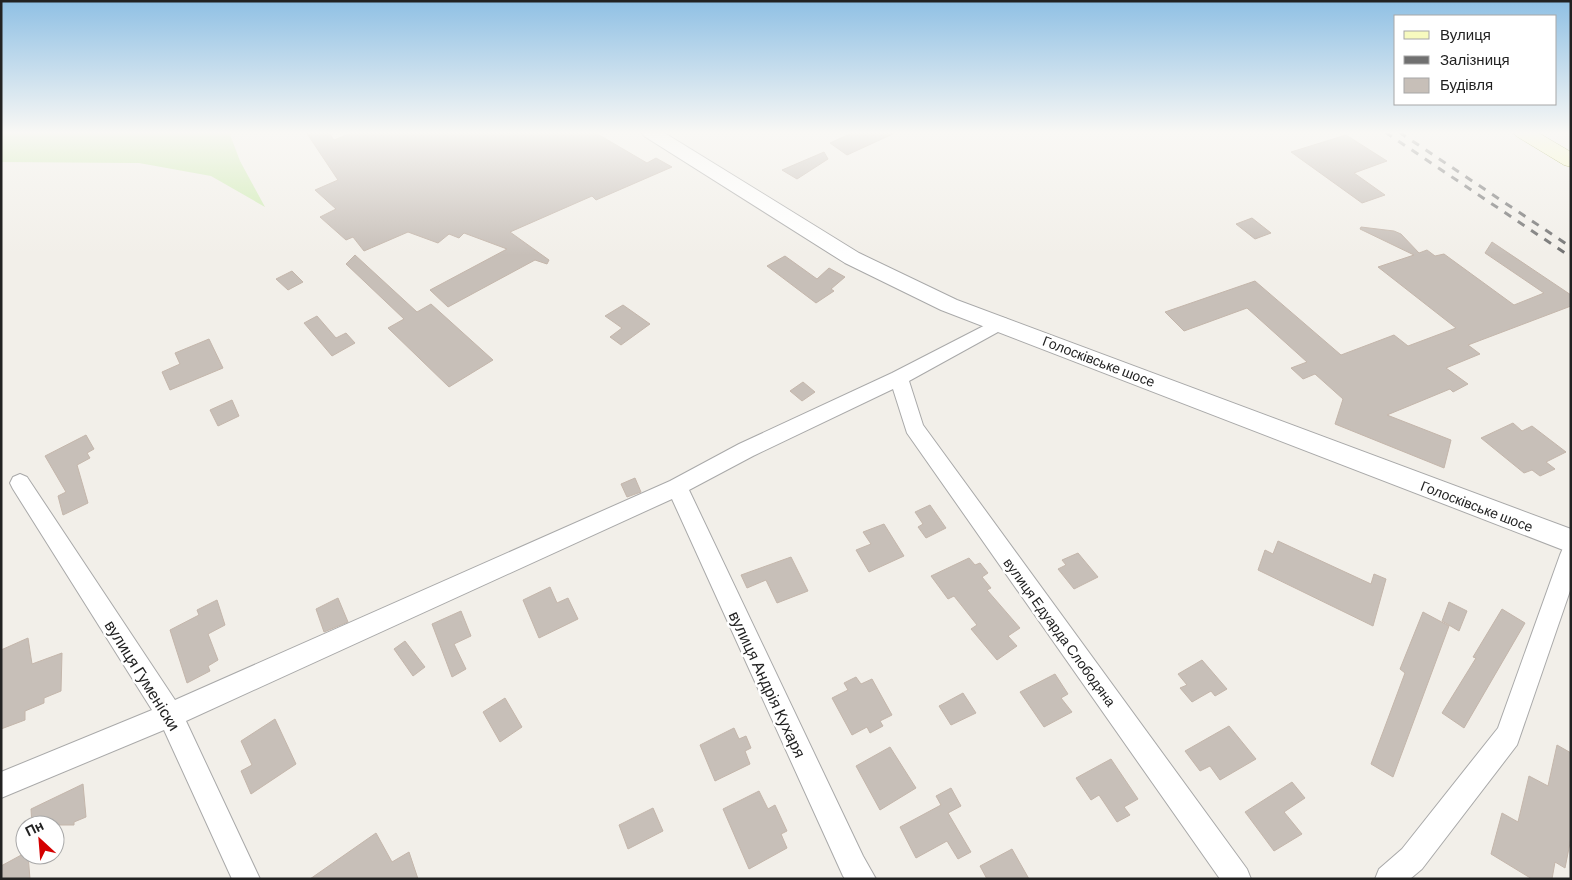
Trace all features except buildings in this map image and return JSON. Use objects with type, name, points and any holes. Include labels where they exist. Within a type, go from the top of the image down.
[{"type":"street","name":"Голосківське шосе","points":[[716,173],[852,258],[949,305],[1001,323],[1571,541]]},
{"type":"street","points":[[1,785],[170,715],[677,488],[746,450],[899,378],[1001,323]]},
{"type":"street","name":"вулиця Едуарда Слободяна","points":[[899,378],[914,428],[1237,879]]},
{"type":"street","name":"вулиця Гуменіски","points":[[20,483],[170,715],[246,879]]},
{"type":"street","name":"вулиця Андрія Кухаря","points":[[677,488],[853,866],[862,879]]},
{"type":"street","points":[[1389,879],[1412,859],[1508,736],[1571,555]]},
{"type":"green space","points":[[195,173],[247,173],[265,207],[211,176]]},
{"type":"railway","points":[[1446,173],[1571,257]]},
{"type":"railway","points":[[1460,173],[1571,247]]}]
